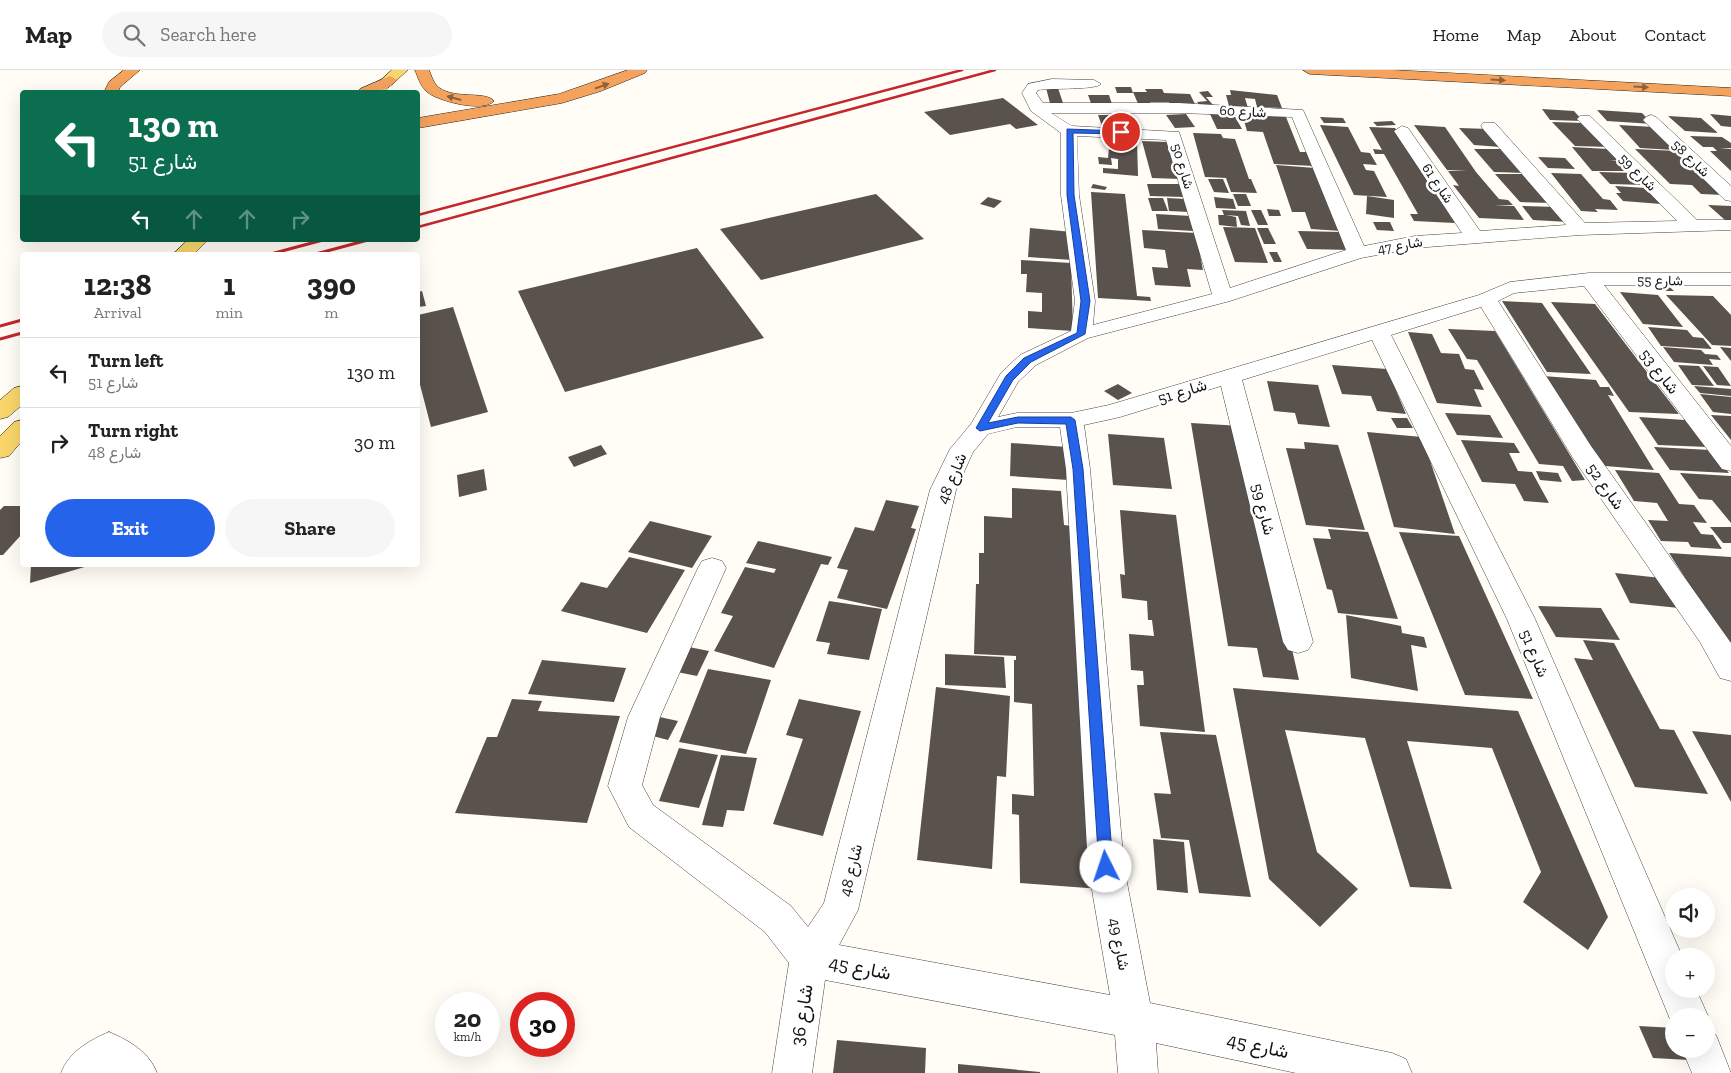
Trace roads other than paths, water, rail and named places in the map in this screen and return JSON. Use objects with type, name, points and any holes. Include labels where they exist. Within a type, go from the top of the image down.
[{"type":"highway","points":[[104,90],[115,70]]},
{"type":"highway","points":[[104,90],[114,85],[133,70]]},
{"type":"highway","points":[[422,70],[430,88],[444,95],[466,101],[492,101],[547,94],[573,87],[601,70]]},
{"type":"highway","points":[[420,123],[478,110],[552,101],[606,84],[640,70]]},
{"type":"highway","points":[[1310,70],[1731,92]]},
{"type":"highway","points":[[1554,70],[1731,79]]},
{"type":"highway","points":[[369,90],[393,81]]},
{"type":"main road","points":[[378,90],[415,70]]},
{"type":"main road","points":[[191,252],[206,247]]},
{"type":"main road","points":[[0,412],[20,395]]},
{"type":"main road","points":[[0,450],[20,429]]},
{"type":"street","points":[[1081,334],[1086,301],[1070,195],[1069,130],[1052,123],[1036,108],[1029,92],[1033,87],[1052,83],[1094,84]]},
{"type":"street","name":"شارع 60","points":[[1036,108],[1179,108],[1298,114],[1357,253]]},
{"type":"street","name":"شارع 59","points":[[1585,119],[1691,225]]},
{"type":"street","name":"شارع 58","points":[[1650,120],[1731,196]]},
{"type":"street","points":[[1489,126],[1580,229]]},
{"type":"street","name":"شارع 50","points":[[1069,130],[1173,134],[1223,296]]},
{"type":"street","name":"شارع 61","points":[[1402,131],[1474,236]]},
{"type":"street","name":"شارع 47","points":[[1081,334],[1223,296],[1357,253],[1415,242],[1580,229],[1731,225]]},
{"type":"street","name":"شارع 55","points":[[1589,279],[1722,285]]},
{"type":"street","name":"شارع 51","points":[[980,428],[1018,420],[1071,420],[1112,412],[1486,299],[1510,288],[1589,279]]},
{"type":"street","name":"شارع 53","points":[[1589,279],[1731,463]]},
{"type":"street","name":"شارع 52","points":[[1486,299],[1582,452],[1710,634],[1731,669]]},
{"type":"street","name":"شارع 51","points":[[1379,332],[1521,619],[1665,961]]},
{"type":"street","name":"شارع 48","points":[[809,958],[840,910],[943,490],[962,449],[980,428],[1009,378],[1028,360],[1081,334]]},
{"type":"street","name":"شارع 59","points":[[1230,376],[1298,642]]},
{"type":"street","name":"شارع 49","points":[[1071,420],[1078,469],[1106,867],[1134,1019],[1138,1073]]},
{"type":"street","name":"شارع 45","points":[[712,568],[644,717],[625,786],[641,816],[778,919],[809,958],[1134,1019],[1392,1073]]},
{"type":"street","name":"شارع 36","points":[[792,1073],[809,958]]},
{"type":"street","points":[[81,1073],[109,1052],[137,1073]]},
{"type":"street","points":[[1706,1058],[1712,1073]]},
{"type":"railway","points":[[420,214],[962,70]]},
{"type":"railway","points":[[420,226],[995,70]]},
{"type":"railway","points":[[278,252],[316,242]]},
{"type":"railway","points":[[323,252],[361,242]]},
{"type":"railway","points":[[0,326],[20,321]]},
{"type":"railway","points":[[0,339],[20,334]]}]
